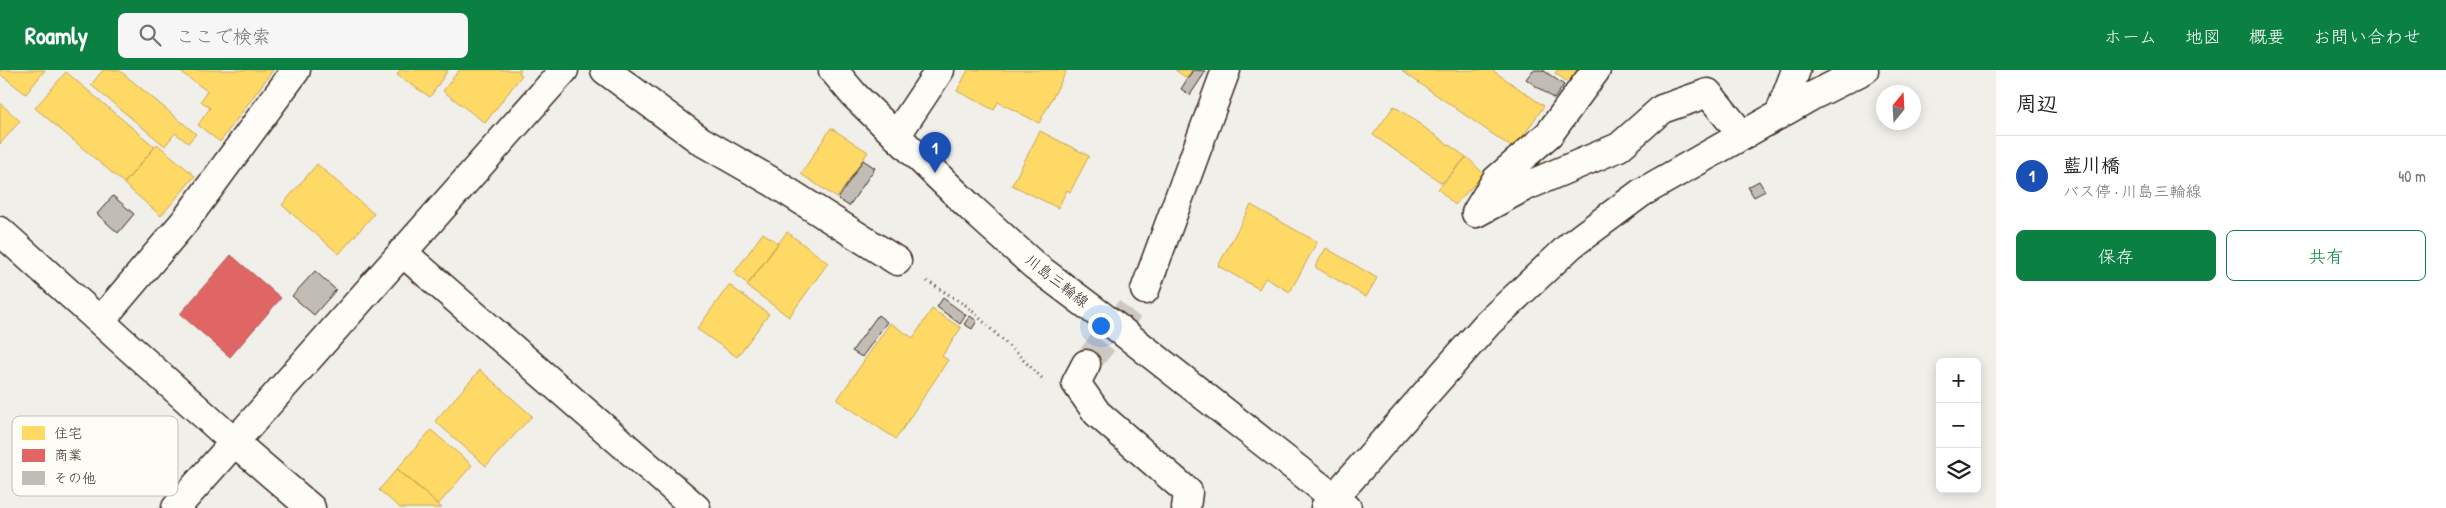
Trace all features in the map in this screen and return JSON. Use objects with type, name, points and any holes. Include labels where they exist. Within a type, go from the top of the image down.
[{"type":"street","points":[[102,320],[185,221],[296,70]]},
{"type":"street","points":[[176,508],[233,441],[564,70]]},
{"type":"street","points":[[606,70],[701,141],[771,181],[897,261]]},
{"type":"street","name":"川島三輪線","points":[[833,70],[855,96],[896,136],[1034,265],[1119,329],[1335,505]]},
{"type":"street","points":[[896,136],[940,70]]},
{"type":"street","points":[[1145,290],[1226,70]]},
{"type":"street","points":[[1596,70],[1549,134],[1496,180],[1476,213],[1524,187],[1619,147],[1662,109],[1708,93],[1743,136]]},
{"type":"street","points":[[1779,115],[1796,70]]},
{"type":"street","points":[[1810,97],[1849,70]]},
{"type":"street","points":[[1335,505],[1488,323],[1571,245],[1641,194],[1810,97],[1864,70]]},
{"type":"street","points":[[0,230],[102,320],[233,441],[311,508]]},
{"type":"street","points":[[402,252],[696,508]]},
{"type":"street","points":[[1081,374],[1097,413],[1188,492],[1186,508]]},
{"type":"path","points":[[897,261],[967,306],[1049,384],[1081,374]]},
{"type":"building: 住宅","points":[[0,70],[45,70],[26,94],[0,74]]},
{"type":"building: 住宅","points":[[103,70],[119,70],[196,134],[188,143],[175,133],[165,146],[91,85]]},
{"type":"building: 住宅","points":[[178,70],[273,70],[220,142],[198,125],[210,108],[201,101],[207,91]]},
{"type":"building: 住宅","points":[[400,70],[448,70],[430,97],[397,75]]},
{"type":"building: 住宅","points":[[459,70],[521,70],[519,73],[522,75],[485,123],[443,91]]},
{"type":"building: 住宅","points":[[968,70],[1062,70],[1066,72],[1039,123],[998,102],[994,110],[957,91]]},
{"type":"building: 住宅","points":[[1175,70],[1192,70],[1187,78]]},
{"type":"building: 住宅","points":[[1492,70],[1544,106],[1514,149],[1402,71]]},
{"type":"building: 住宅","points":[[1557,70],[1579,70],[1569,83],[1555,73]]},
{"type":"building: 住宅","points":[[66,72],[155,147],[124,183],[35,108]]},
{"type":"building: 住宅","points":[[0,103],[20,121],[0,144]]},
{"type":"building: 住宅","points":[[1394,106],[1466,157],[1442,183],[1373,135]]},
{"type":"building: 住宅","points":[[831,128],[868,152],[837,198],[801,174]]},
{"type":"building: 住宅","points":[[1040,131],[1089,156],[1070,192],[1067,190],[1058,208],[1012,185]]},
{"type":"building: 住宅","points":[[157,144],[195,176],[161,216],[124,184]]},
{"type":"building: 住宅","points":[[1467,157],[1484,174],[1455,205],[1438,189]]},
{"type":"building: 住宅","points":[[317,164],[374,214],[339,254],[282,205]]},
{"type":"building: 住宅","points":[[1251,205],[1317,242],[1290,292],[1265,278],[1259,289],[1218,266]]},
{"type":"building: 住宅","points":[[787,232],[828,263],[789,317],[747,286]]},
{"type":"building: 住宅","points":[[763,233],[778,243],[748,284],[734,273]]},
{"type":"building: 住宅","points":[[1326,248],[1377,278],[1366,297],[1315,267]]},
{"type":"building: 住宅","points":[[729,285],[769,314],[737,357],[697,329]]},
{"type":"building: 住宅","points":[[932,309],[961,328],[942,356],[948,360],[896,439],[837,400],[890,323],[913,338]]},
{"type":"building: 住宅","points":[[480,370],[532,416],[486,466],[435,421]]},
{"type":"building: 住宅","points":[[431,430],[472,465],[438,505],[397,469]]},
{"type":"building: 住宅","points":[[397,469],[442,508],[400,508],[379,490]]},
{"type":"building: 商業","points":[[231,255],[281,298],[230,357],[180,314]]},
{"type":"building: その他","points":[[1193,70],[1206,71],[1190,95],[1181,89]]},
{"type":"building: その他","points":[[1533,70],[1543,70],[1564,85],[1554,99],[1526,79]]},
{"type":"building: その他","points":[[863,160],[875,168],[849,206],[838,199]]},
{"type":"building: その他","points":[[1759,181],[1765,191],[1754,197],[1748,187]]},
{"type":"building: その他","points":[[113,196],[134,214],[118,233],[97,214]]},
{"type":"building: その他","points":[[315,271],[336,290],[314,315],[292,296]]},
{"type":"building: その他","points":[[943,298],[966,315],[960,324],[937,307]]},
{"type":"building: その他","points":[[878,315],[887,322],[862,357],[852,351]]},
{"type":"building: その他","points":[[970,316],[977,321],[972,329],[964,324]]},
{"type":"tunnel","points":[[1086,364],[1145,290]]},
{"type":"place","name":"藍川橋","points":[[935,173]]}]
